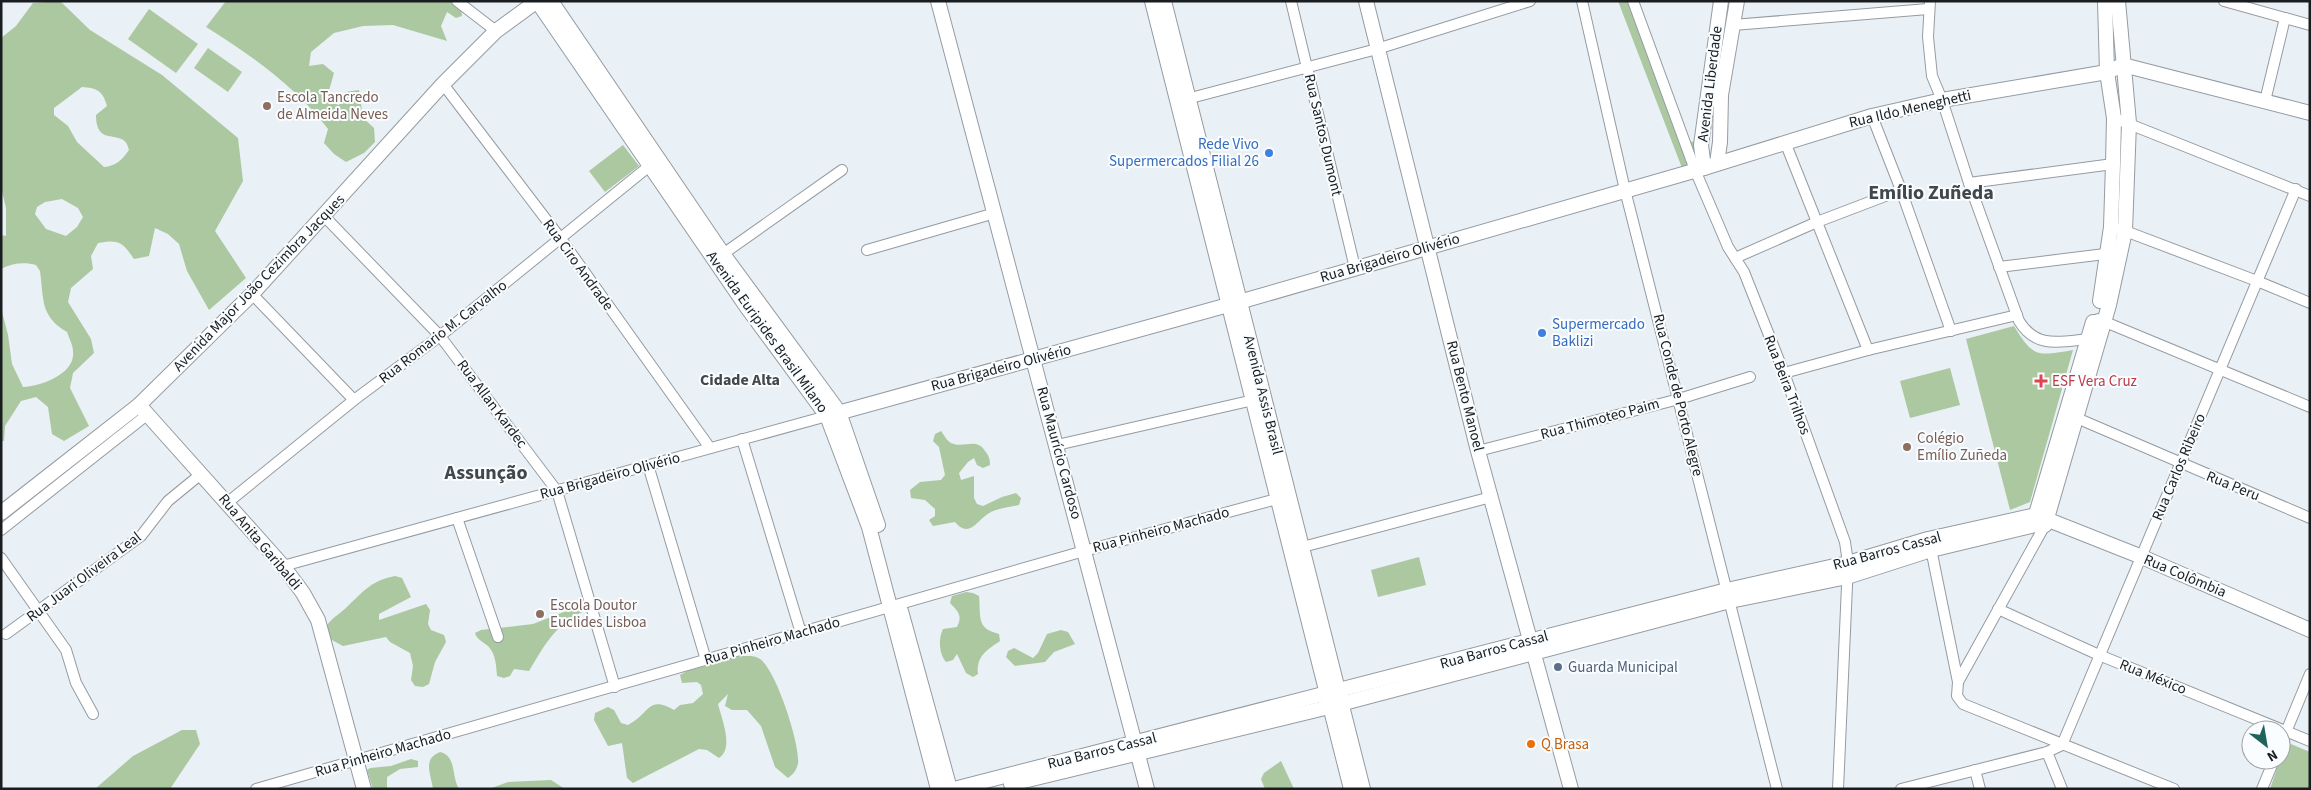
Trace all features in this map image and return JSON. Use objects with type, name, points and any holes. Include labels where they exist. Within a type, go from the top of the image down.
[{"type":"street","points":[[457,1],[496,31]]},
{"type":"street","name":"Avenida Major João Cezimbra Jacques","points":[[1,513],[144,410],[324,216],[443,84],[496,31],[537,1]]},
{"type":"street","name":"Avenida Euripides Brasil Milano","points":[[537,1],[586,62]]},
{"type":"street","name":"Avenida Euripides Brasil Milano","points":[[551,1],[586,62],[632,132],[723,254],[751,303]]},
{"type":"street","name":"Rua Maurício Cardoso","points":[[938,1],[1147,789]]},
{"type":"street","name":"Avenida Assis Brasil","points":[[1152,1],[1162,10],[1282,498],[1351,768],[1363,789]]},
{"type":"street","name":"Rua Santos Dumont","points":[[1291,1],[1355,268]]},
{"type":"street","name":"Rua Bento Manoel","points":[[1366,1],[1429,247],[1478,451],[1571,789]]},
{"type":"street","points":[[1183,100],[1377,49],[1530,1]]},
{"type":"street","name":"Rua Conde de Porto Alegre","points":[[1582,1],[1625,190],[1777,789]]},
{"type":"street","name":"Rua Beira Trilhos","points":[[1633,1],[1705,167],[1728,247],[1744,272],[1784,373],[1844,542],[1847,570],[1838,789]]},
{"type":"street","name":"Avenida Liberdade","points":[[1705,167],[1701,145],[1721,1]]},
{"type":"street","name":"Avenida Liberdade","points":[[1705,167],[1720,142],[1721,95],[1737,1]]},
{"type":"street","points":[[2105,1],[2107,72],[2120,120],[2113,164],[2118,229]]},
{"type":"street","points":[[1958,682],[2035,542],[2099,320],[2102,294],[2115,253],[2118,229],[2122,65],[2118,1]]},
{"type":"street","points":[[2224,1],[2310,25]]},
{"type":"street","points":[[1733,25],[1929,5],[1929,63],[1932,76],[2017,316],[2026,332],[2039,340],[2052,342],[2088,339]]},
{"type":"street","points":[[2264,101],[2285,18]]},
{"type":"street","points":[[1712,62],[1726,64]]},
{"type":"street","points":[[2122,65],[2310,113]]},
{"type":"street","name":"Rua Ildo Meneghetti","points":[[1705,167],[1872,116],[1942,100],[2107,72],[2122,65]]},
{"type":"street","name":"Rua Ciro Andrade","points":[[443,84],[560,239],[710,448]]},
{"type":"street","points":[[1872,116],[1901,190],[1951,331]]},
{"type":"street","points":[[2120,120],[2310,196]]},
{"type":"street","points":[[1785,142],[1868,350]]},
{"type":"street","name":"Rua Romario M. Carvalho","points":[[227,503],[354,400],[440,336],[654,163]]},
{"type":"street","points":[[1969,183],[2113,164]]},
{"type":"street","name":"Rua Brigadeiro Olivério","points":[[283,566],[1234,303],[1705,167]]},
{"type":"street","points":[[723,254],[842,170]]},
{"type":"street","name":"Rua Carlos Ribeiro","points":[[2062,744],[2296,189]]},
{"type":"street","points":[[1735,258],[1817,222],[1901,190]]},
{"type":"street","name":"Avenida Euripides Brasil Milano","points":[[684,204],[751,303],[833,414],[873,525],[926,720],[950,789]]},
{"type":"street","points":[[867,250],[995,213]]},
{"type":"street","name":"Rua Allan Kardec","points":[[324,216],[440,336],[557,491],[615,687]]},
{"type":"street","points":[[2118,229],[2310,303]]},
{"type":"street","points":[[2000,267],[2115,253]]},
{"type":"street","points":[[252,294],[354,400]]},
{"type":"street","points":[[1784,373],[1868,350],[2017,316]]},
{"type":"street","points":[[2070,416],[2088,339],[2099,320]]},
{"type":"street","points":[[2099,320],[2310,407]]},
{"type":"street","name":"Rua Thimoteo Paim","points":[[1478,451],[1678,399],[1750,377]]},
{"type":"street","points":[[1057,445],[1258,399]]},
{"type":"street","points":[[1,530],[144,410]]},
{"type":"street","name":"Rua Anita Garibaldi","points":[[144,410],[283,566],[303,593],[318,620],[364,789]]},
{"type":"street","name":"Rua Peru","points":[[2070,416],[2310,518]]},
{"type":"street","points":[[742,440],[802,633]]},
{"type":"street","points":[[648,465],[706,660]]},
{"type":"street","name":"Rua Juari Oliveira Leal","points":[[6,634],[141,536],[168,501],[200,474]]},
{"type":"street","name":"Rua Pinheiro Machado","points":[[256,789],[1084,551],[1282,498]]},
{"type":"street","points":[[1296,549],[1491,498]]},
{"type":"street","points":[[457,518],[498,637]]},
{"type":"street","name":"Rua Barros Cassal","points":[[954,789],[1059,767],[1334,699],[1728,596],[1847,570],[1930,545],[2041,521]]},
{"type":"street","name":"Rua Colômbia","points":[[2041,521],[2060,525],[2142,557],[2310,630]]},
{"type":"street","points":[[1930,545],[1958,682],[1957,696],[1963,704],[2174,789]]},
{"type":"street","points":[[1,558],[66,650],[76,683],[94,714]]},
{"type":"street","name":"Rua México","points":[[1998,609],[2099,655],[2257,720]]},
{"type":"street","points":[[2291,720],[2310,674]]},
{"type":"street","name":"Avenida Euripides Brasil Milano","points":[[926,720],[938,789]]},
{"type":"street","name":"Rua México","points":[[2291,734],[2310,741]]},
{"type":"street","points":[[1901,789],[2047,752],[2062,744]]},
{"type":"street","points":[[2047,752],[2062,789]]},
{"type":"street","name":"Rua Barros Cassal","points":[[990,789],[1059,767]]},
{"type":"street","name":"Avenida Assis Brasil","points":[[1350,789],[1351,768]]},
{"type":"street","points":[[1975,770],[1980,789]]},
{"type":"street","points":[[2262,789],[2270,770]]},
{"type":"green space","points":[[60,1],[90,30],[162,75],[238,138],[243,181],[215,231],[246,278],[209,310],[187,271],[179,244],[168,234],[155,228],[149,256],[134,259],[127,249],[119,243],[111,241],[98,243],[91,256],[93,269],[71,288],[68,302],[91,339],[94,353],[73,373],[70,388],[89,426],[64,441],[52,434],[48,407],[36,397],[21,401],[5,426],[4,441],[1,441],[1,308],[8,335],[12,364],[23,387],[48,381],[63,372],[69,366],[73,349],[67,332],[52,320],[48,313],[43,299],[40,271],[36,265],[9,265],[1,269],[1,235],[6,236],[6,208],[1,187],[1,38],[16,26],[33,3]],"holes":[[[82,87],[99,91],[104,97],[107,106],[96,115],[97,126],[101,132],[105,135],[122,139],[126,143],[129,150],[115,164],[104,167],[77,142],[68,126],[54,115],[54,108]],[[62,199],[78,208],[83,217],[77,227],[66,236],[46,229],[35,214],[37,207],[45,202]]]},
{"type":"green space","points":[[226,1],[449,1],[461,8],[462,16],[456,18],[447,12],[441,26],[447,41],[393,25],[363,26],[334,33],[311,52],[309,66],[323,64],[334,73],[326,101],[339,105],[345,92],[359,90],[363,118],[374,128],[375,142],[364,153],[346,162],[334,154],[324,143],[328,129],[302,99],[240,49],[206,27]]},
{"type":"green space","points":[[1618,1],[1637,1],[1690,142],[1698,141],[1699,163],[1682,168]]},
{"type":"green space","points":[[149,9],[198,44],[176,73],[128,39]]},
{"type":"green space","points":[[208,48],[242,72],[228,92],[194,68]]},
{"type":"green space","points":[[623,145],[639,166],[605,192],[589,171]]},
{"type":"green space","points":[[2014,326],[2026,344],[2038,352],[2052,353],[2073,350],[2030,502],[2010,510],[1966,339]]},
{"type":"green space","points":[[1950,368],[1960,405],[1910,418],[1900,381]]},
{"type":"green space","points":[[941,431],[951,443],[978,445],[988,456],[990,465],[983,468],[977,465],[974,458],[959,473],[961,480],[974,476],[974,498],[977,504],[983,506],[1016,493],[1021,498],[1019,505],[991,512],[970,528],[960,527],[955,522],[933,526],[929,520],[935,516],[935,509],[925,500],[911,498],[910,490],[920,482],[941,480],[945,475],[939,447],[933,441],[935,434]]},
{"type":"green space","points":[[1419,557],[1426,585],[1378,597],[1371,570]]},
{"type":"green space","points":[[395,576],[402,578],[411,597],[379,614],[379,620],[426,604],[430,610],[428,624],[431,630],[444,635],[446,642],[435,662],[429,684],[423,687],[415,686],[411,680],[413,666],[410,653],[390,642],[386,637],[343,646],[330,639],[327,625],[332,620],[369,587]]},
{"type":"green space","points":[[966,592],[979,596],[981,621],[986,629],[999,634],[1000,641],[983,654],[979,663],[978,674],[973,677],[966,673],[957,654],[953,660],[946,662],[940,646],[940,637],[943,629],[957,627],[960,620],[959,614],[950,603],[952,596]]},
{"type":"green space","points":[[579,606],[582,612],[572,617],[557,630],[529,671],[514,669],[510,676],[504,678],[497,676],[493,654],[489,647],[475,633],[481,630],[533,624]]},
{"type":"green space","points":[[1061,630],[1068,632],[1075,644],[1054,652],[1045,662],[1015,666],[1006,657],[1008,651],[1014,648],[1033,658],[1038,653],[1047,634]]},
{"type":"green space","points":[[741,656],[753,656],[760,659],[773,676],[794,736],[798,759],[796,770],[788,778],[775,767],[761,726],[747,710],[732,710],[725,706],[728,694],[718,704],[726,733],[726,748],[719,758],[707,750],[699,749],[633,783],[627,778],[622,743],[608,746],[594,720],[595,713],[608,707],[614,710],[621,723],[628,725],[654,705],[659,704],[674,710],[680,705],[693,703],[703,694],[701,685],[697,682],[682,683],[680,675],[687,671]]},
{"type":"green space","points":[[182,730],[196,730],[200,744],[170,789],[95,789],[133,756]]},
{"type":"green space","points":[[2291,744],[2310,752],[2310,789],[2270,789],[2276,770],[2291,770]]},
{"type":"green space","points":[[440,752],[449,758],[459,789],[433,789],[429,763],[434,755]]},
{"type":"green space","points":[[411,759],[418,761],[418,767],[400,769],[387,777],[387,789],[373,789],[367,770],[391,766]]},
{"type":"green space","points":[[1281,761],[1294,789],[1265,789],[1261,779],[1264,773]]},
{"type":"green space","points":[[551,780],[565,789],[489,789],[508,782]]},
{"type":"place","name":"Escola Tancredo de Almeida Neves","points":[[267,106]]},
{"type":"place","name":"Rede Vivo Supermercados Filial 26","points":[[1269,153]]},
{"type":"place","name":"Supermercado Baklizi","points":[[1542,333]]},
{"type":"place","name":"ESF Vera Cruz","points":[[2041,381]]},
{"type":"place","name":"Colégio Emílio Zuñeda","points":[[1907,447]]},
{"type":"place","name":"Escola Doutor Euclides Lisboa","points":[[540,614]]},
{"type":"place","name":"Guarda Municipal","points":[[1558,667]]},
{"type":"place","name":"Q Brasa","points":[[1531,744]]},
{"type":"district","name":"Emílio Zuñeda","points":[[1931,193]]},
{"type":"district","name":"Cidade Alta","points":[[740,380]]},
{"type":"district","name":"Assunção","points":[[486,473]]}]
